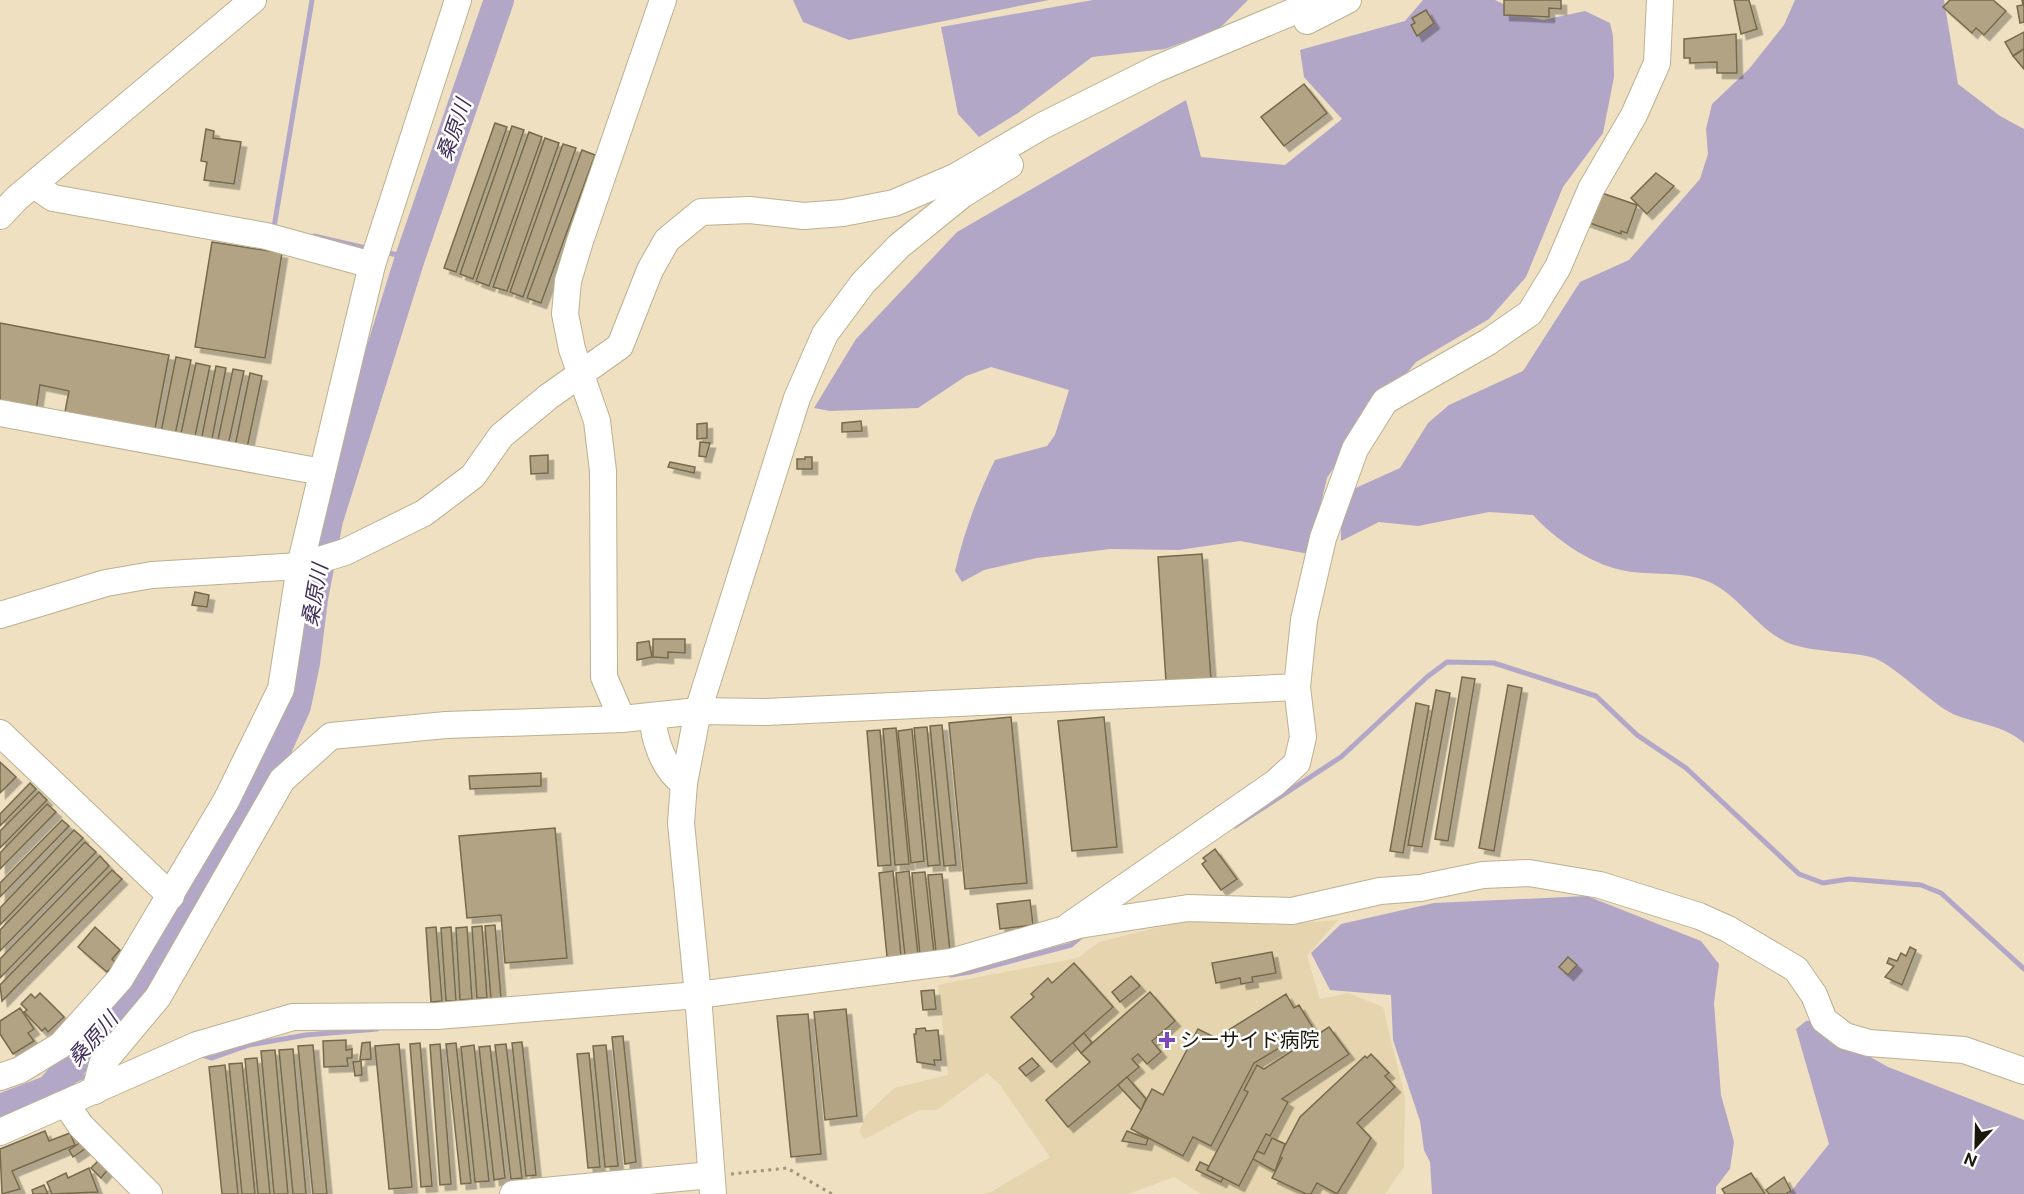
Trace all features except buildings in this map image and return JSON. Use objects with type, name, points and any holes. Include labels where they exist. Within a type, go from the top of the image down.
[{"type":"street","points":[[0,216],[254,0]]},
{"type":"street","points":[[0,1077],[20,1070],[61,1045],[120,979],[226,801],[281,689],[300,566],[372,265],[458,0]]},
{"type":"street","points":[[622,719],[604,677],[603,471],[597,421],[572,349],[565,314],[568,281],[663,0]]},
{"type":"street","points":[[0,615],[106,583],[152,575],[300,566],[345,552],[424,513],[473,476],[501,436],[548,397],[620,346],[650,270],[667,240],[701,212],[750,210],[804,216],[843,213],[894,203],[955,177],[1042,126],[1156,69],[1321,0]]},
{"type":"street","points":[[513,1194],[712,1185],[699,1007],[681,823],[684,783],[698,711],[797,398],[825,334],[863,283],[899,246],[953,202],[1011,164],[1089,119],[1177,77],[1282,34],[1348,0]]},
{"type":"street","points":[[1072,927],[1275,783],[1297,763],[1303,737],[1297,687],[1304,620],[1323,538],[1355,449],[1385,401],[1488,342],[1530,314],[1557,267],[1591,189],[1634,115],[1657,63],[1660,0]]},
{"type":"street","points":[[34,185],[53,198],[266,236],[372,265]]},
{"type":"street","points":[[0,413],[322,472]]},
{"type":"street","points":[[95,1092],[102,1064],[158,997],[282,780],[331,736],[446,725],[622,719],[698,711],[766,712],[1297,687]]},
{"type":"street","points":[[653,716],[653,734],[674,777],[684,783]]},
{"type":"street","points":[[0,733],[171,896]]},
{"type":"street","points":[[0,1132],[198,1045],[294,1017],[437,1016],[699,1007],[951,962],[1072,927],[1188,908],[1292,911],[1380,891],[1420,888],[1483,875],[1529,873],[1600,885],[1665,904],[1728,929],[1796,969],[1814,995],[1824,1020],[1845,1036],[1869,1043],[1964,1050],[2024,1071]]},
{"type":"street","points":[[66,1104],[81,1126],[149,1194]]},
{"type":"path","points":[[712,1185],[787,1168],[832,1194]]},
{"type":"shaded area","points":[[793,0],[1049,0],[849,40],[803,22]]},
{"type":"shaded area","points":[[1093,0],[1248,0],[1219,29],[1165,49],[1092,57],[1018,113],[979,137],[958,114],[941,27]]},
{"type":"shaded area","points":[[1423,0],[1495,0],[1530,17],[1543,20],[1585,11],[1610,23],[1613,36],[1614,77],[1603,133],[1563,187],[1526,277],[1489,319],[1416,362],[1348,445],[1327,478],[1309,554],[1240,541],[1179,550],[1110,549],[1037,558],[984,570],[962,582],[955,571],[982,487],[995,460],[1047,446],[1055,435],[1069,390],[991,367],[966,376],[918,408],[830,411],[814,408],[856,339],[957,232],[1186,100],[1201,157],[1285,165],[1342,119],[1304,77],[1300,50],[1405,21]]},
{"type":"shaded area","points":[[1795,0],[1944,0],[1958,84],[2000,116],[2024,129],[2024,743],[2008,732],[1944,709],[1890,667],[1871,657],[1805,648],[1786,642],[1763,627],[1733,598],[1711,583],[1689,576],[1631,572],[1597,562],[1562,541],[1533,515],[1489,512],[1418,526],[1379,522],[1341,541],[1341,502],[1349,491],[1400,468],[1428,423],[1449,405],[1523,371],[1580,282],[1629,260],[1700,179],[1708,154],[1706,129],[1712,104],[1749,69],[1784,25]]},
{"type":"shaded area","points":[[1587,896],[1701,941],[1719,964],[1714,1003],[1721,1095],[1734,1142],[1730,1169],[1716,1187],[1716,1194],[1432,1194],[1430,1162],[1424,1150],[1420,1121],[1393,1040],[1391,995],[1330,990],[1311,953],[1341,924],[1434,903]]},
{"type":"shaded area","name":"シーサイド病院","points":[[1187,920],[1275,925],[1338,920],[1307,956],[1320,999],[1348,993],[1383,1007],[1405,1098],[1404,1167],[1385,1194],[1201,1194],[1174,1177],[1128,1194],[983,1194],[991,1192],[1050,1157],[1000,1085],[987,1073],[937,1110],[919,1110],[865,1139],[859,1132],[866,1115],[894,1088],[948,1075],[938,985],[1078,958],[1099,942]]},
{"type":"shaded area","points":[[1820,1020],[1849,1045],[1888,1067],[2024,1120],[2024,1194],[1789,1194],[1829,1144],[1796,1029],[1806,1021]]},
{"type":"waterway","points":[[279,228],[274,227],[312,0]]},
{"type":"waterway","name":"桑原川","points":[[0,1109],[50,1090],[151,973],[262,781],[296,706],[328,520],[410,258],[499,0]]},
{"type":"waterway","points":[[314,236],[370,249]]},
{"type":"waterway","points":[[385,252],[410,258]]},
{"type":"waterway","points":[[1235,826],[1341,757],[1427,677],[1447,662],[1494,663],[1596,696],[1637,735],[1686,768],[1799,874],[1823,883],[1849,879],[1921,885],[1941,893],[2024,969]]},
{"type":"waterway","points":[[951,975],[1071,945],[1084,934]]},
{"type":"waterway","points":[[199,1054],[212,1058],[249,1045],[306,1035],[377,1029]]},
{"type":"waterway","points":[[50,1090],[91,1074]]},
{"type":"place","name":"シーサイド病院","points":[[1167,1040]]}]
